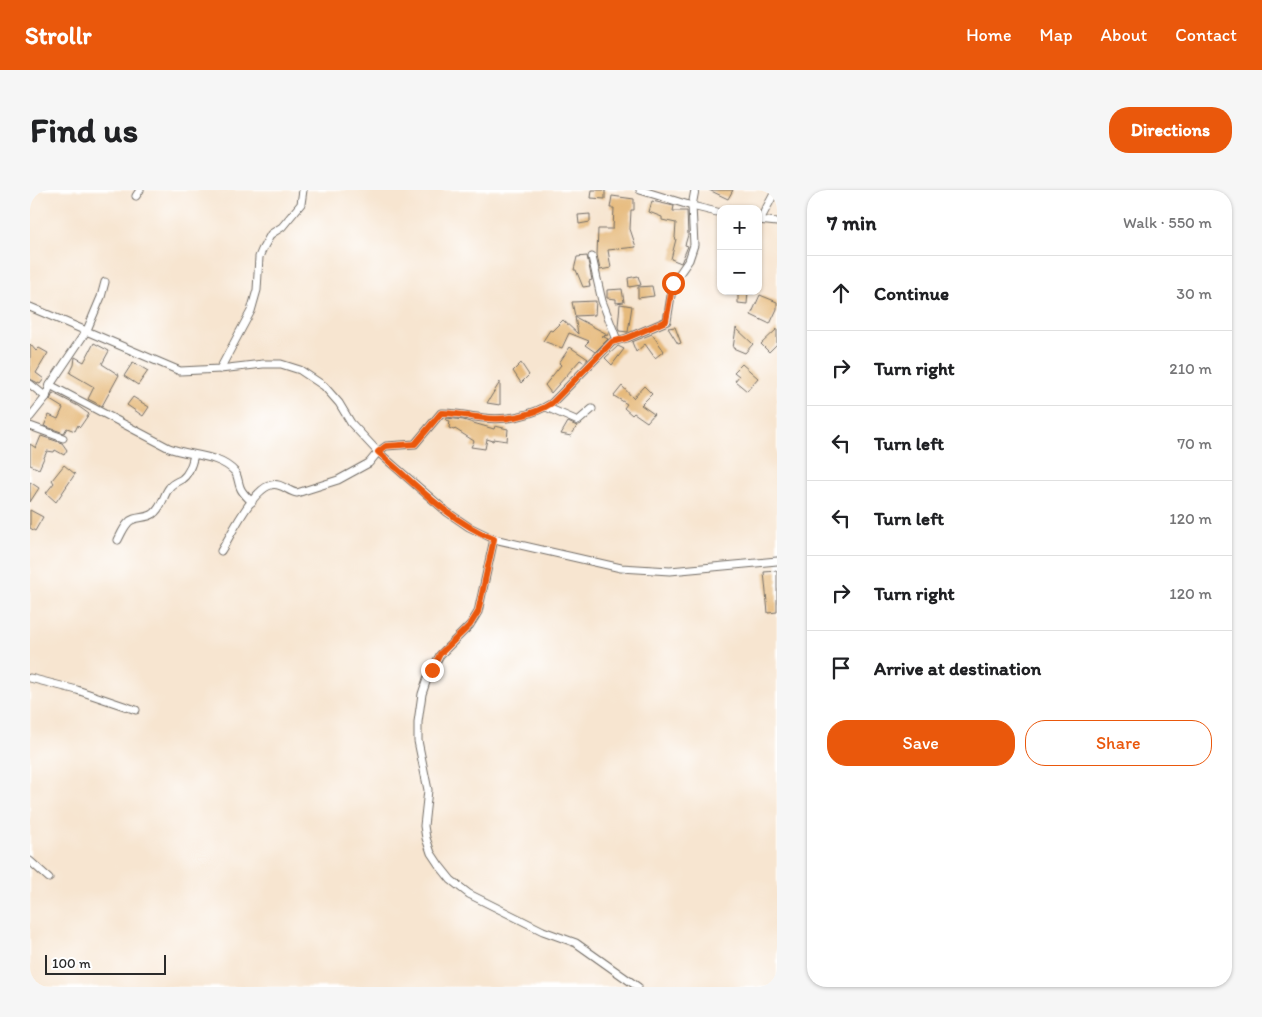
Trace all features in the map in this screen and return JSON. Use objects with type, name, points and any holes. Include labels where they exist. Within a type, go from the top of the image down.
[{"type":"street","points":[[220,369],[250,311],[257,290],[259,257],[262,250],[271,234],[282,227],[301,204],[303,190]]},
{"type":"street","points":[[640,190],[692,206],[717,211]]},
{"type":"street","points":[[221,551],[259,492],[271,485],[281,485],[291,492],[297,493],[338,480],[369,463],[386,446],[415,444],[441,413],[507,419],[546,407],[612,342],[627,338],[666,321],[673,283],[689,260],[694,245],[692,206],[695,190]]},
{"type":"street","points":[[762,215],[776,190]]},
{"type":"street","points":[[762,220],[777,222]]},
{"type":"street","points":[[592,257],[602,301],[617,340]]},
{"type":"street","points":[[30,417],[46,397],[50,386],[88,330],[105,282]]},
{"type":"street","points":[[30,307],[88,330],[176,370],[189,372],[263,364],[281,364],[308,374],[324,386],[378,452],[447,512],[469,527],[494,539],[613,567],[630,569],[670,572],[777,561]]},
{"type":"street","points":[[30,384],[46,397]]},
{"type":"street","points":[[50,386],[169,448],[181,453],[217,460],[231,468],[236,474],[243,492],[252,502]]},
{"type":"street","points":[[546,407],[578,420],[592,409]]},
{"type":"street","points":[[30,426],[63,438]]},
{"type":"street","points":[[118,540],[131,520],[148,518],[155,513],[169,488],[174,482],[182,479],[189,470],[194,455]]},
{"type":"street","points":[[494,539],[478,612],[470,625],[440,654],[427,679],[420,700],[418,741],[428,790],[424,826],[426,838],[439,865],[451,880],[469,894],[543,931],[576,943],[638,987]]},
{"type":"street","points":[[30,678],[77,690],[136,710]]},
{"type":"street","points":[[30,861],[48,878]]},
{"type":"building","points":[[592,190],[605,190],[605,199],[591,198]]},
{"type":"building","points":[[709,190],[733,190],[728,199]]},
{"type":"building","points":[[612,196],[634,199],[634,210],[631,210],[630,229],[636,247],[608,250],[611,268],[600,270],[597,255],[598,229],[613,229],[614,208],[610,208]]},
{"type":"building","points":[[652,201],[674,206],[673,211],[687,211],[688,235],[685,245],[688,246],[681,263],[671,259],[676,239],[676,223],[662,220],[662,217],[649,212]]},
{"type":"building","points":[[590,214],[590,222],[579,224],[578,215]]},
{"type":"building","points":[[587,256],[592,280],[589,281],[590,286],[583,287],[576,270],[574,270],[577,257]]},
{"type":"building","points":[[638,276],[641,285],[629,287],[628,278]]},
{"type":"building","points":[[652,286],[654,296],[638,298],[638,287]]},
{"type":"building","points":[[622,289],[624,302],[616,303],[616,299],[607,298],[607,290]]},
{"type":"building","points":[[738,295],[748,295],[747,304],[738,303]]},
{"type":"building","points":[[760,295],[777,302],[777,309],[770,324],[751,315]]},
{"type":"building","points":[[596,301],[595,315],[575,316],[572,302]]},
{"type":"building","points":[[620,304],[632,306],[628,332],[619,331]]},
{"type":"building","points":[[575,317],[609,335],[602,336],[608,339],[595,352],[585,345],[589,341],[569,333],[562,348],[543,341],[550,330],[552,331],[563,320],[578,334]]},
{"type":"building","points":[[675,327],[681,343],[678,344],[668,328]]},
{"type":"building","points":[[736,328],[753,344],[745,353],[733,348]]},
{"type":"building","points":[[777,329],[777,344],[769,352],[761,344]]},
{"type":"building","points":[[652,334],[664,351],[655,358],[645,344],[636,352],[632,342]]},
{"type":"building","points":[[94,343],[109,351],[102,364],[119,375],[102,406],[88,399],[94,387],[70,373],[75,357],[84,362]]},
{"type":"building","points":[[30,344],[36,351],[39,348],[48,353],[36,373],[44,379],[40,384],[30,379]]},
{"type":"building","points":[[618,346],[624,349],[612,365],[605,358]]},
{"type":"building","points":[[570,347],[588,359],[584,362],[580,360],[551,393],[545,385],[561,365],[559,363]]},
{"type":"building","points":[[133,362],[148,371],[138,385],[124,376]]},
{"type":"building","points":[[521,363],[529,375],[521,383],[513,371]]},
{"type":"building","points":[[742,364],[758,378],[747,391],[735,381],[739,376],[734,372]]},
{"type":"building","points":[[500,382],[500,405],[487,403]]},
{"type":"building","points":[[622,386],[633,398],[644,386],[652,394],[641,405],[654,414],[647,422],[634,413],[632,415],[624,408],[627,404],[614,396]]},
{"type":"building","points":[[53,393],[89,414],[75,431],[67,428],[64,433],[44,426],[49,415],[58,419],[63,408],[50,400]]},
{"type":"building","points":[[133,397],[149,407],[143,416],[127,405]]},
{"type":"building","points":[[447,418],[463,420],[494,429],[495,426],[508,429],[507,441],[487,439],[485,449],[471,447],[474,441],[455,429],[449,428],[450,421],[446,420]]},
{"type":"building","points":[[568,422],[577,426],[571,436],[561,434]]},
{"type":"building","points":[[41,436],[62,443],[67,450],[64,455],[55,450],[54,452],[47,451],[39,469],[30,465],[30,444],[36,448]]},
{"type":"building","points":[[64,465],[75,474],[56,502],[46,493],[54,483],[52,480]]},
{"type":"building","points":[[30,482],[39,488],[30,502]]},
{"type":"building","points":[[30,510],[43,517],[35,531],[30,528]]},
{"type":"building","points":[[777,571],[777,612],[768,613],[764,572]]},
{"type":"route","points":[[432,670],[440,654],[470,625],[478,612],[494,539],[469,527],[447,512],[378,452],[386,446],[415,444],[441,413],[507,419],[546,407],[612,342],[627,338],[666,321],[673,283]]}]
